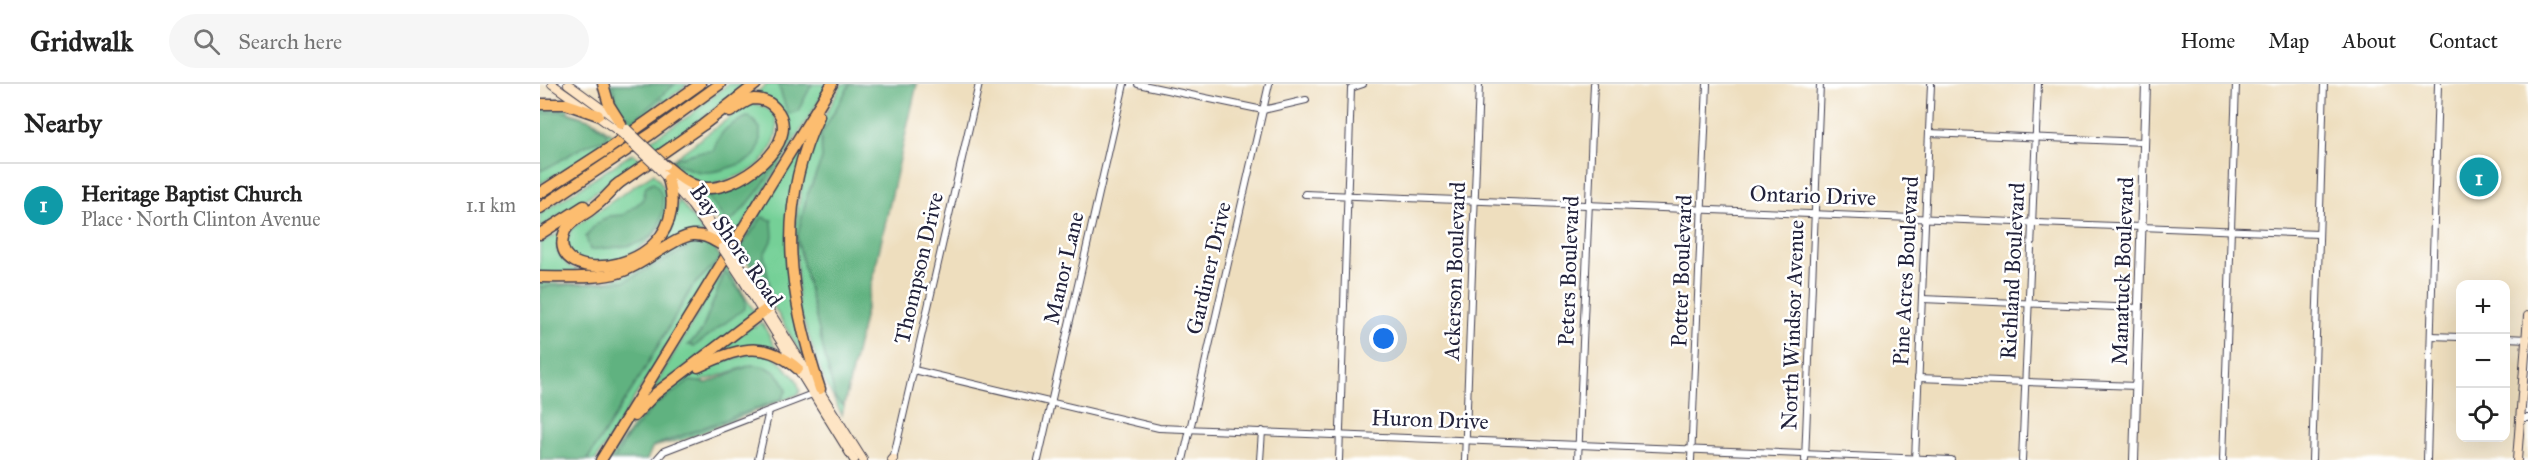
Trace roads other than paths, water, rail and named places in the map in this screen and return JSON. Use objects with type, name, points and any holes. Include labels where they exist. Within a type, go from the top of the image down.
[{"type":"highway","points":[[603,84],[609,105],[623,128]]},
{"type":"highway","points":[[540,193],[593,159],[698,84]]},
{"type":"highway","points":[[540,208],[642,141],[720,84]]},
{"type":"highway","points":[[540,234],[703,125],[756,84]]},
{"type":"highway","points":[[818,391],[796,307],[791,266],[791,229],[796,191],[805,153],[817,119],[834,84]]},
{"type":"highway","points":[[601,460],[834,84]]},
{"type":"highway","points":[[662,167],[694,186],[711,189],[725,187],[744,178],[760,166],[776,146],[783,128],[777,109],[768,102],[755,99],[703,125]]},
{"type":"highway","points":[[540,104],[566,104],[598,115]]},
{"type":"highway","points":[[540,187],[559,174],[593,159]]},
{"type":"highway","points":[[619,183],[594,208],[566,230],[562,248],[565,256],[574,263],[594,267],[619,262],[638,253],[657,239],[666,228],[672,212],[673,197],[668,179]]},
{"type":"highway","points":[[540,277],[589,277],[615,274],[639,264],[692,235],[704,236],[722,244]]},
{"type":"highway","points":[[618,434],[646,403],[765,310]]},
{"type":"highway","points":[[681,375],[722,357],[759,349],[775,352],[798,369]]},
{"type":"main road","name":"Bay Shore Road","points":[[552,84],[598,115],[623,128]]},
{"type":"main road","name":"Bay Shore Road","points":[[568,84],[623,128],[662,167],[722,244],[863,460]]},
{"type":"main road","name":"Bay Shore Road","points":[[662,167],[668,179],[722,244]]},
{"type":"main road","name":"Bay Shore Road","points":[[765,310],[798,369],[818,391],[854,460]]},
{"type":"main road","points":[[2517,460],[2523,418],[2528,316]]},
{"type":"street","name":"Thompson Drive","points":[[893,460],[979,84]]},
{"type":"street","name":"Manor Lane","points":[[1038,460],[1124,84]]},
{"type":"street","points":[[1138,84],[1263,110],[1306,100]]},
{"type":"street","name":"Gardiner Drive","points":[[1183,460],[1269,84]]},
{"type":"street","points":[[1339,460],[1352,88],[1363,84]]},
{"type":"street","name":"Ackerson Boulevard","points":[[1465,460],[1479,84]]},
{"type":"street","name":"Peters Boulevard","points":[[1578,460],[1594,84]]},
{"type":"street","name":"Potter Boulevard","points":[[1691,460],[1707,84]]},
{"type":"street","name":"North Windsor Avenue","points":[[1805,457],[1820,84]]},
{"type":"street","name":"Pine Acres Boulevard","points":[[1915,459],[1931,84]]},
{"type":"street","name":"Richland Boulevard","points":[[2022,460],[2038,84]]},
{"type":"street","name":"Manatuck Boulevard","points":[[2134,460],[2146,84]]},
{"type":"street","points":[[2223,460],[2236,84]]},
{"type":"street","points":[[2313,460],[2324,84]]},
{"type":"street","points":[[2427,460],[2438,84]]},
{"type":"street","points":[[1929,133],[2144,142]]},
{"type":"street","name":"Ontario Drive","points":[[1305,194],[2319,234]]},
{"type":"street","points":[[1922,299],[2139,308]]},
{"type":"street","points":[[2431,336],[2456,337]]},
{"type":"street","points":[[2510,338],[2527,339]]},
{"type":"street","name":"Huron Drive","points":[[914,370],[1159,428],[1692,448],[1805,457],[1951,460]]},
{"type":"street","points":[[1918,378],[2137,386]]},
{"type":"street","points":[[656,460],[664,452],[818,391]]},
{"type":"street","points":[[758,460],[769,411]]},
{"type":"street","points":[[1260,460],[1262,431]]},
{"type":"place","name":"Heritage Baptist Church","points":[[2479,177]]}]
